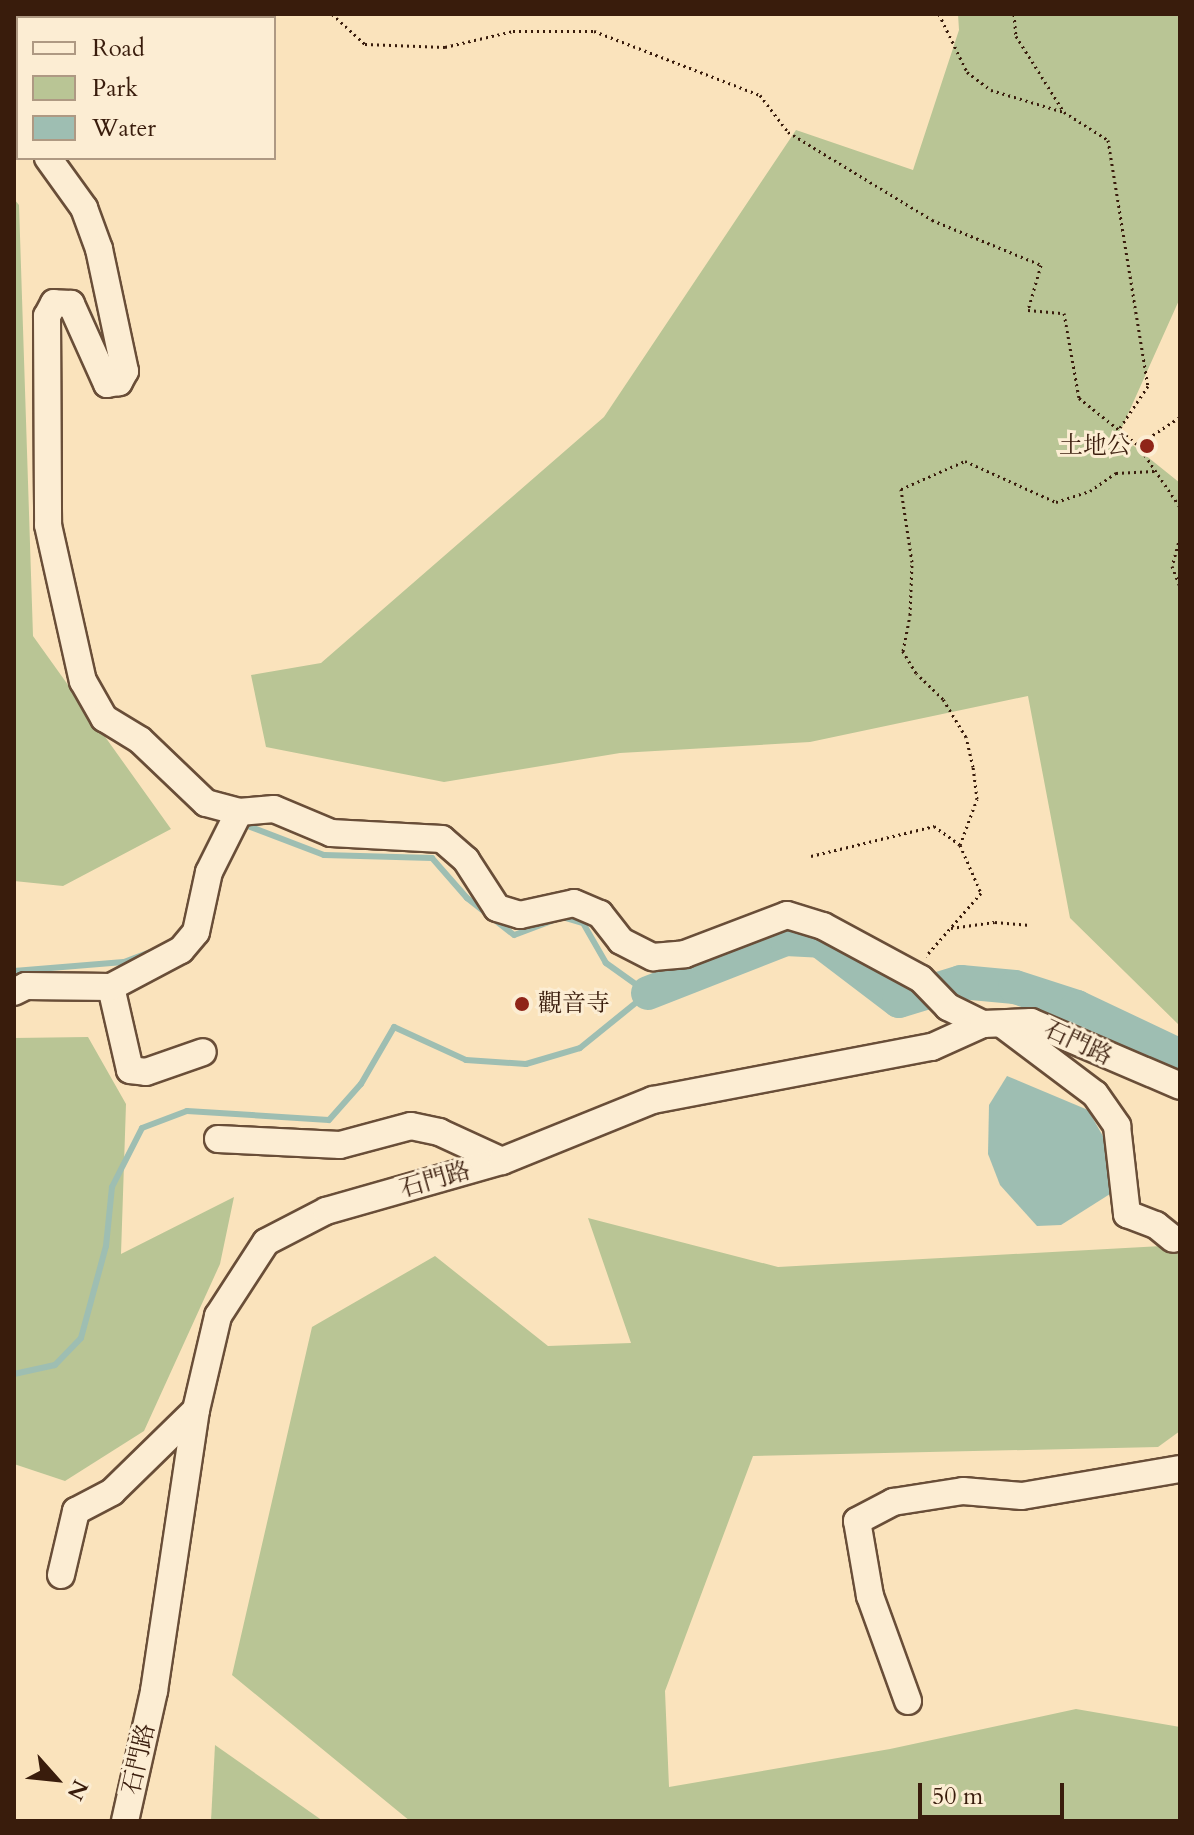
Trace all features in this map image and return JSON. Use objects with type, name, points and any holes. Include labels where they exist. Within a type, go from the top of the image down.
[{"type":"street","points":[[49,160],[89,222],[125,371],[119,382],[107,384],[71,304],[54,303],[47,316],[48,525],[83,681],[104,718],[140,740],[206,803],[239,812],[274,809],[331,833],[442,839],[466,860],[497,908],[520,915],[574,903],[600,914],[621,941],[653,957],[685,954],[787,915],[823,926],[921,979],[948,1007],[992,1024],[1095,1094],[1117,1126],[1127,1214],[1156,1225],[1173,1239]]},
{"type":"street","points":[[14,992],[26,986],[111,987],[156,967],[196,932],[209,872],[239,812]]},
{"type":"street","points":[[111,987],[130,1070],[146,1072],[203,1052]]},
{"type":"street","name":"石門路","points":[[125,1821],[154,1691],[196,1410],[218,1316],[266,1242],[326,1211],[502,1161],[653,1100],[932,1047],[992,1024],[1031,1022],[1065,1033],[1180,1086]]},
{"type":"street","points":[[218,1139],[340,1145],[411,1126],[439,1132],[502,1161]]},
{"type":"street","points":[[61,1575],[76,1511],[112,1492],[196,1410]]},
{"type":"street","points":[[908,1701],[870,1596],[857,1521],[893,1502],[963,1491],[1022,1496],[1180,1469]]},
{"type":"path","points":[[332,14],[365,44],[445,47],[513,31],[594,31],[760,95],[788,132],[932,220],[1041,265],[1028,310],[1064,313],[1079,398],[1138,445],[1180,507]]},
{"type":"path","points":[[939,14],[967,72],[991,90],[1064,112],[1108,140],[1148,386],[1118,429]]},
{"type":"path","points":[[1014,14],[1016,36],[1064,112]]},
{"type":"path","points":[[1138,445],[1180,417]]},
{"type":"path","points":[[960,845],[977,799],[973,767],[966,737],[943,699],[916,673],[903,651],[912,562],[901,489],[965,461],[1056,502],[1090,491],[1116,473],[1154,471]]},
{"type":"path","points":[[1180,537],[1172,566],[1180,587]]},
{"type":"path","points":[[811,856],[934,826],[960,845],[981,893],[925,957],[921,979]]},
{"type":"path","points":[[951,928],[995,922],[1030,925]]},
{"type":"green space","points":[[958,14],[1180,14],[1180,298],[1119,434],[1180,483],[1180,1026],[1070,918],[1028,696],[810,742],[620,753],[444,782],[266,747],[251,675],[321,663],[604,417],[796,130],[913,170],[959,30]]},
{"type":"green space","points":[[14,199],[19,205],[33,636],[171,829],[63,886],[14,881]]},
{"type":"green space","points":[[88,1037],[126,1104],[121,1254],[234,1197],[220,1264],[144,1431],[65,1481],[14,1464],[14,1038]]},
{"type":"green space","points":[[588,1218],[778,1267],[1180,1245],[1180,1431],[1158,1447],[753,1456],[665,1691],[669,1787],[890,1749],[1076,1709],[1180,1727],[1180,1821],[410,1821],[232,1675],[312,1327],[435,1256],[548,1346],[631,1343]]},
{"type":"green space","points":[[215,1745],[323,1821],[211,1821]]},
{"type":"water","points":[[1007,1076],[1088,1110],[1107,1143],[1110,1194],[1061,1225],[1037,1226],[1000,1185],[988,1154],[989,1105]]},
{"type":"waterway","points":[[14,1374],[55,1365],[81,1338],[106,1246],[112,1187],[142,1128],[187,1111],[329,1120],[361,1084],[394,1027],[466,1060],[526,1064],[580,1048],[648,993],[606,963],[583,923],[562,917],[514,935],[467,898],[432,858],[324,855],[248,826]]},
{"type":"waterway","points":[[648,993],[786,939],[820,941],[899,1001],[961,982],[1015,987],[1077,1007],[1180,1056]]},
{"type":"waterway","points":[[14,971],[124,962],[148,953]]},
{"type":"place","name":"土地公","points":[[1147,446]]},
{"type":"place","name":"觀音寺","points":[[522,1004]]}]
